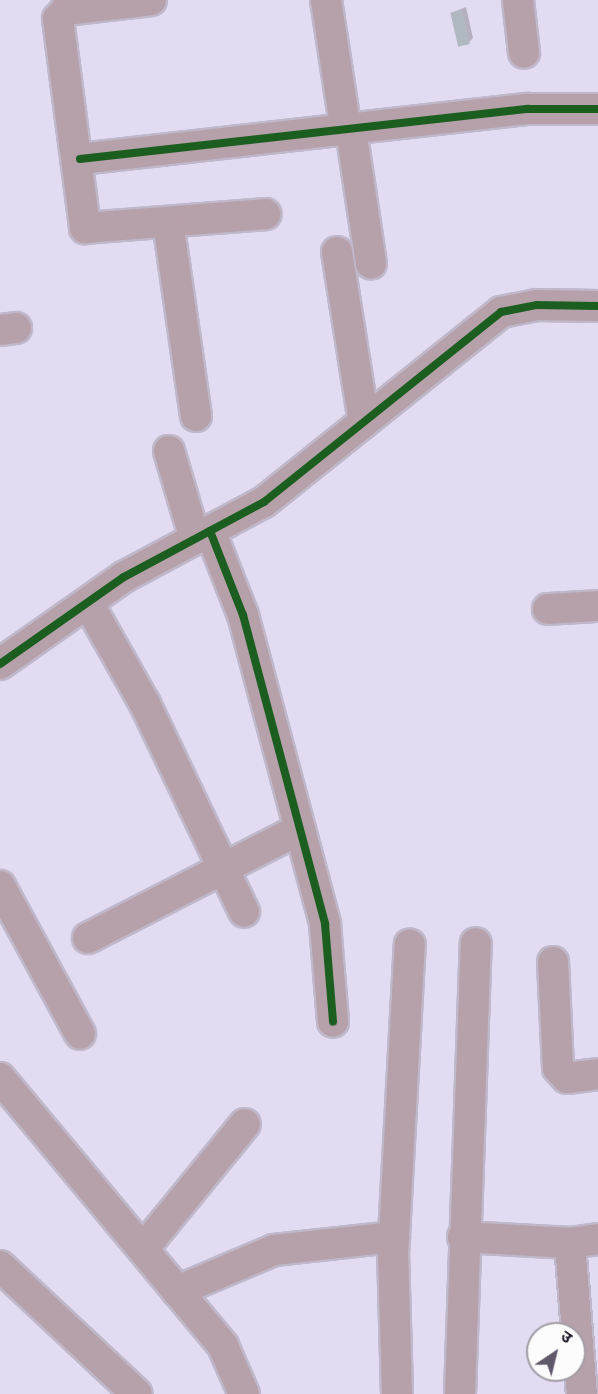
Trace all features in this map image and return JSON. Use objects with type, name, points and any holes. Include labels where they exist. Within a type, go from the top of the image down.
[{"type":"street","points":[[151,0],[66,10],[58,18],[80,159],[88,230],[265,214]]},
{"type":"street","points":[[326,0],[371,264]]},
{"type":"street","points":[[518,0],[524,53]]},
{"type":"street","points":[[80,159],[528,109],[598,109]]},
{"type":"street","points":[[168,222],[196,416]]},
{"type":"street","points":[[337,252],[364,422]]},
{"type":"street","points":[[0,664],[88,603],[264,502],[501,312],[537,305],[598,306]]},
{"type":"street","points":[[169,451],[203,535],[243,615],[329,947],[333,1022]]},
{"type":"street","points":[[88,603],[146,704],[244,912]]},
{"type":"street","points":[[548,609],[598,606]]},
{"type":"street","points":[[88,938],[300,829]]},
{"type":"street","points":[[0,886],[80,1034]]},
{"type":"street","points":[[460,1394],[463,1237],[476,943]]},
{"type":"street","points":[[397,1394],[394,1237],[410,944]]},
{"type":"street","points":[[552,962],[558,1068],[567,1078],[598,1074]]},
{"type":"street","points":[[0,1078],[224,1346],[244,1394]]},
{"type":"street","points":[[143,1249],[245,1124]]},
{"type":"street","points":[[177,1291],[274,1250],[394,1237]]},
{"type":"street","points":[[463,1237],[584,1241],[582,1394]]},
{"type":"street","points":[[0,1266],[137,1394]]},
{"type":"building","points":[[462,10],[470,44],[458,47],[450,13]]},
{"type":"cycle path","points":[[80,159],[528,109],[598,109]]},
{"type":"cycle path","points":[[0,664],[124,577],[264,502],[501,312],[537,305],[598,306]]},
{"type":"cycle path","points":[[210,531],[243,615],[325,924],[333,1022]]}]
